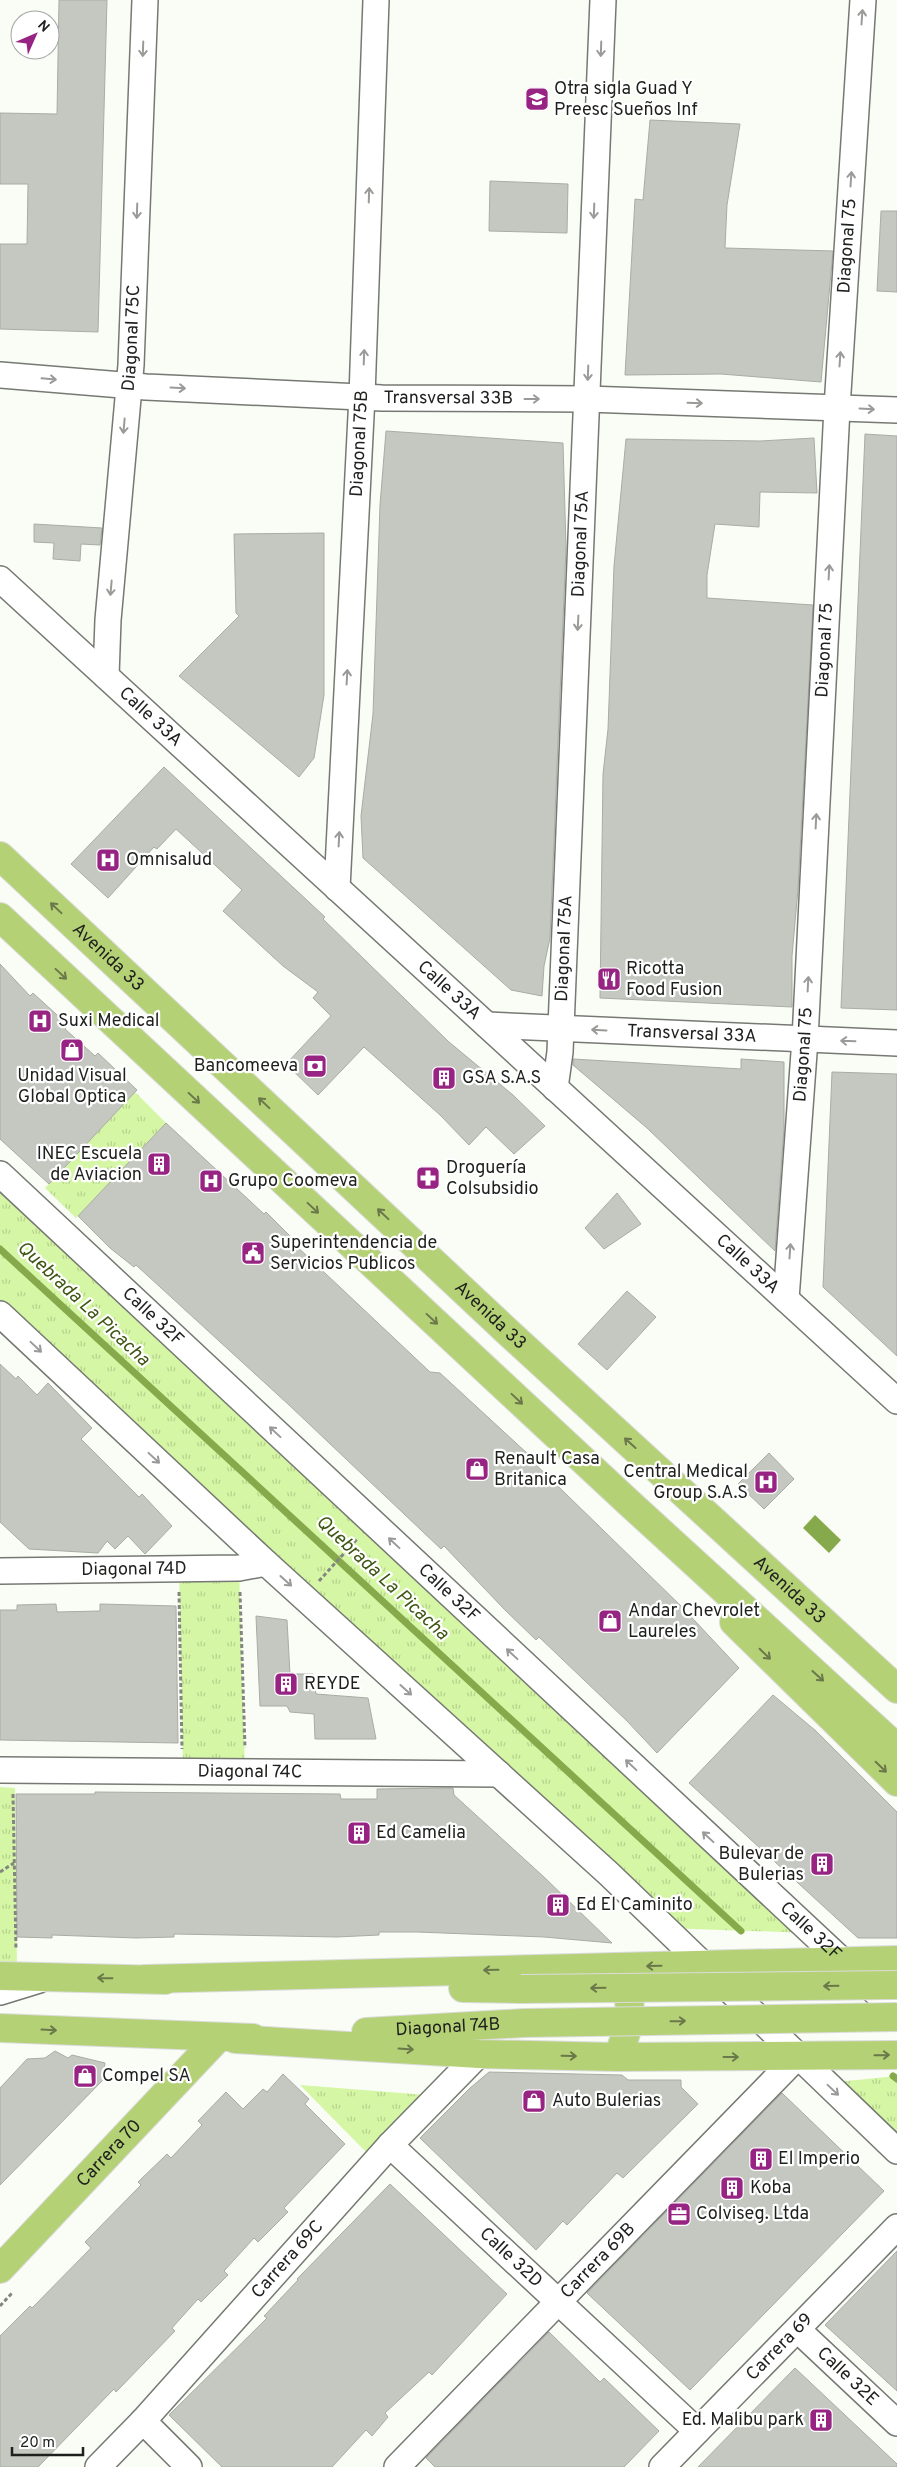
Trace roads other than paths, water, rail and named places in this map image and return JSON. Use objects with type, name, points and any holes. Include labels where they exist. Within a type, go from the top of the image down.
[{"type":"main road","name":"Avenida 33","points":[[0,856],[511,1334],[897,1689]]},
{"type":"main road","points":[[0,917],[627,1501],[897,1748]]},
{"type":"main road","points":[[692,1500],[811,1590],[897,1663]]},
{"type":"main road","points":[[627,1501],[745,1634],[897,1782]]},
{"type":"main road","points":[[146,1979],[897,1960]]},
{"type":"main road","points":[[759,2019],[754,1998],[760,1963]]},
{"type":"main road","points":[[614,1967],[625,1983],[631,2012],[618,2057]]},
{"type":"main road","name":"Diagonal 74B","points":[[0,1976],[521,1989],[897,1985]]},
{"type":"main road","name":"Diagonal 74B","points":[[0,2028],[227,2038],[524,2023],[897,2017]]},
{"type":"main road","points":[[227,2038],[478,2054],[618,2057],[897,2055]]},
{"type":"main road","name":"Carrera 70","points":[[0,2269],[227,2038]]},
{"type":"street","name":"Diagonal 75C","points":[[106,676],[108,620],[129,385],[146,0]]},
{"type":"street","name":"Diagonal 75B","points":[[337,888],[362,396],[376,0]]},
{"type":"street","name":"Diagonal 75A","points":[[555,1088],[560,1052],[603,0]]},
{"type":"street","name":"Diagonal 75","points":[[786,1299],[805,1039],[837,408],[863,0]]},
{"type":"street","name":"Transversal 33B","points":[[0,375],[129,385],[382,398],[587,399],[897,410]]},
{"type":"street","name":"Calle 33A","points":[[0,578],[897,1401]]},
{"type":"street","name":"Transversal 33A","points":[[487,1025],[897,1043]]},
{"type":"street","name":"Calle 32F","points":[[0,1174],[897,2012]]},
{"type":"street","points":[[0,1314],[266,1563],[609,1874],[897,2151]]},
{"type":"street","name":"Diagonal 74D","points":[[0,1571],[239,1568],[266,1563]]},
{"type":"street","name":"Diagonal 74C","points":[[6,1770],[499,1774]]},
{"type":"street","points":[[0,1992],[49,1977]]},
{"type":"street","name":"Carrera 69C","points":[[98,2467],[143,2421],[390,2145],[478,2054]]},
{"type":"street","name":"Carrera 69B","points":[[397,2467],[798,2056]]},
{"type":"street","name":"Calle 32D","points":[[390,2145],[697,2430]]},
{"type":"street","name":"Carrera 69","points":[[662,2467],[897,2227]]},
{"type":"street","name":"Calle 32E","points":[[798,2330],[897,2423]]},
{"type":"street","points":[[143,2421],[189,2467]]},
{"type":"waterway","name":"Quebrada La Picacha","points":[[0,1249],[741,1931]]},
{"type":"waterway","name":"Quebrada La Picacha","points":[[893,2076],[897,2079]]},
{"type":"place","name":"Otra sigla Guad Y Preesc Sueños Inf","points":[[537,99]]},
{"type":"place","name":"Omnisalud","points":[[108,860]]},
{"type":"place","name":"Ricotta Food Fusion","points":[[609,979]]},
{"type":"place","name":"Suxi Medical","points":[[40,1021]]},
{"type":"place","name":"Unidad Visual Global Optica","points":[[72,1050]]},
{"type":"place","name":"Bancomeeva","points":[[315,1066]]},
{"type":"place","name":"GSA S.A.S","points":[[444,1078]]},
{"type":"place","name":"INEC Escuela de Aviacion","points":[[159,1164]]},
{"type":"place","name":"Droguería Colsubsidio","points":[[428,1178]]},
{"type":"place","name":"Grupo Coomeva","points":[[211,1181]]},
{"type":"place","name":"Superintendencia de Servicios Publicos","points":[[253,1253]]},
{"type":"place","name":"Renault Casa Britanica","points":[[477,1469]]},
{"type":"place","name":"Central Medical Group S.A.S","points":[[766,1482]]},
{"type":"place","name":"Andar Chevrolet Laureles","points":[[610,1621]]},
{"type":"place","name":"REYDE","points":[[286,1684]]},
{"type":"place","name":"Ed Camelia","points":[[359,1833]]},
{"type":"place","name":"Bulevar de Bulerias","points":[[822,1864]]},
{"type":"place","name":"Ed El Caminito","points":[[558,1905]]},
{"type":"place","name":"Compel SA","points":[[85,2076]]},
{"type":"place","name":"Auto Bulerias","points":[[534,2101]]},
{"type":"place","name":"El Imperio","points":[[761,2159]]},
{"type":"place","name":"Koba","points":[[732,2188]]},
{"type":"place","name":"Colviseg. Ltda","points":[[679,2214]]},
{"type":"place","name":"Ed. Malibu park","points":[[821,2420]]}]
